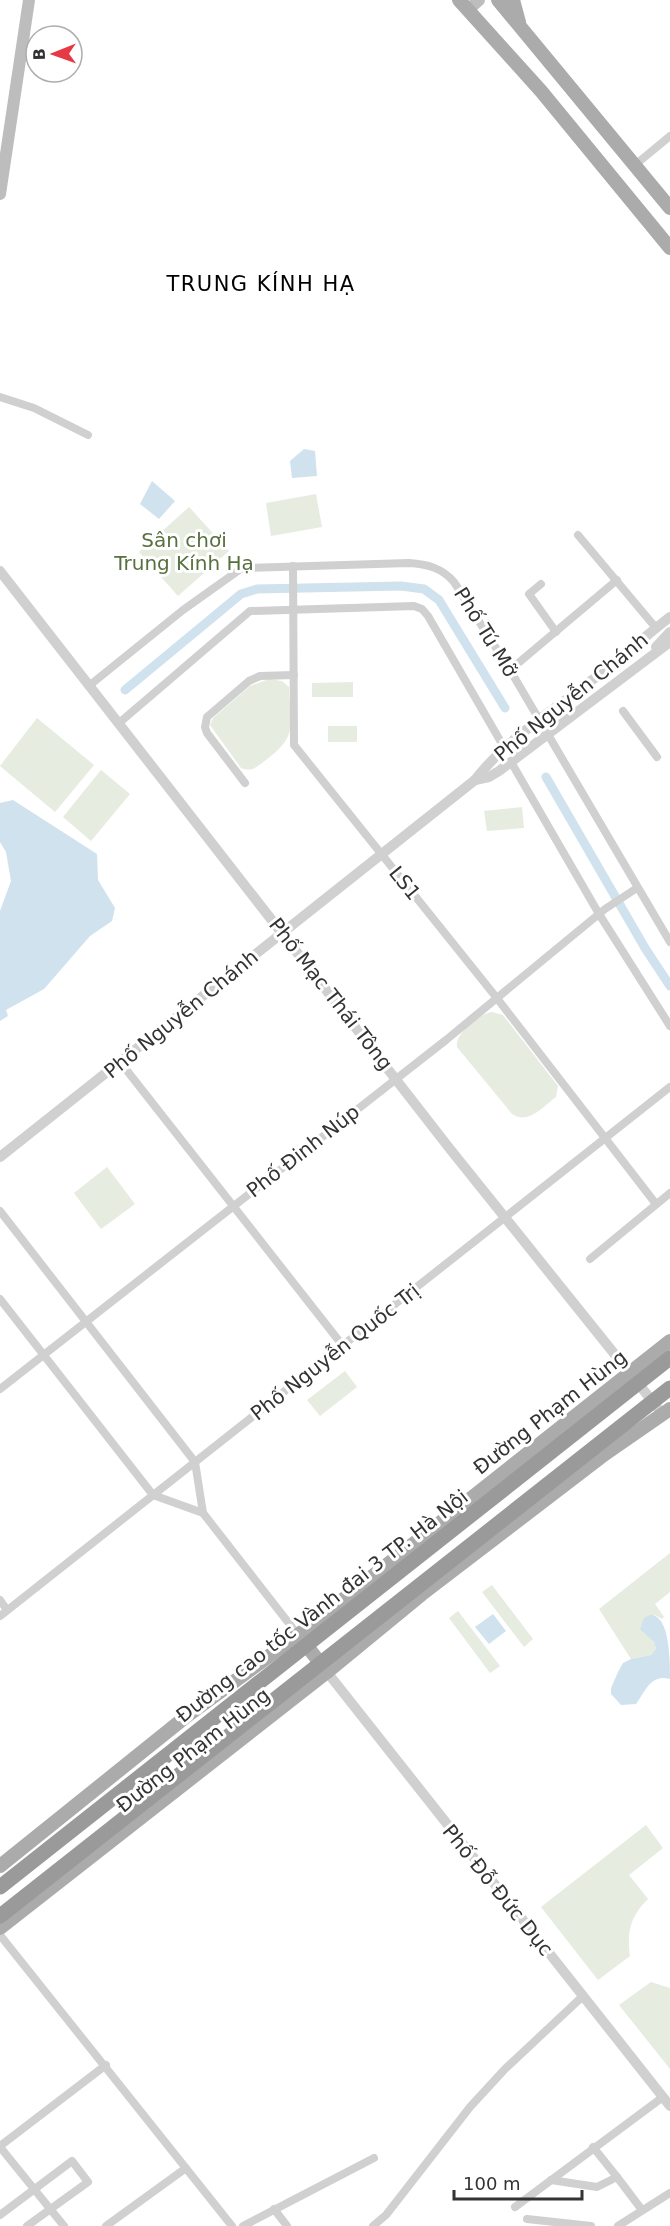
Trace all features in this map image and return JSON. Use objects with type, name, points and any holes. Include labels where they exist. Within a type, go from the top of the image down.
[{"type":"highway","points":[[501,1493],[525,1463],[670,1348]]},
{"type":"highway","name":"Đường cao tốc Vành đai 3 TP. Hà Nội","points":[[0,1887],[670,1358]]},
{"type":"highway","points":[[0,1916],[670,1388]]},
{"type":"highway","points":[[539,1491],[670,1398]]},
{"type":"main road","points":[[0,194],[3,149],[29,0]]},
{"type":"main road","points":[[479,0],[463,5],[541,91],[670,248]]},
{"type":"main road","points":[[498,0],[670,208]]},
{"type":"main road","points":[[513,0],[520,27]]},
{"type":"main road","name":"Đường Phạm Hùng","points":[[0,1866],[188,1715],[298,1635],[670,1341]]},
{"type":"main road","name":"Đường Phạm Hùng","points":[[0,1928],[491,1541],[605,1454],[666,1412]]},
{"type":"main road","points":[[298,1635],[327,1672]]},
{"type":"street","points":[[635,165],[670,136]]},
{"type":"street","points":[[0,397],[34,408],[88,435]]},
{"type":"street","points":[[578,535],[656,628]]},
{"type":"street","name":"Phố Tú Mỡ","points":[[90,686],[234,571],[251,566],[409,563],[427,565],[441,571],[454,582],[510,669],[670,942]]},
{"type":"street","name":"LS1","points":[[293,566],[294,745],[496,997],[656,1204]]},
{"type":"street","name":"Phố Mạc Thái Tông","points":[[0,571],[506,1217],[631,1374],[666,1412]]},
{"type":"street","points":[[510,669],[617,580]]},
{"type":"street","points":[[542,584],[529,594],[556,632]]},
{"type":"street","name":"Phố Tú Mỡ","points":[[119,723],[246,613],[255,610],[411,606],[422,609],[505,749]]},
{"type":"street","name":"Phố Nguyễn Chánh","points":[[0,1157],[382,855],[475,780],[505,749],[540,720],[641,643],[670,617]]},
{"type":"street","points":[[641,643],[668,637]]},
{"type":"street","name":"Phố Nguyễn Chánh","points":[[475,780],[489,777],[511,762],[649,655],[668,637]]},
{"type":"street","points":[[246,783],[207,733],[205,727],[207,717],[254,678],[294,675]]},
{"type":"street","points":[[623,711],[657,757]]},
{"type":"street","points":[[511,762],[670,1026]]},
{"type":"street","name":"Phố Đinh Núp","points":[[0,1389],[397,1078],[602,912],[637,888]]},
{"type":"street","points":[[121,1063],[343,1346]]},
{"type":"street","name":"Phố Nguyễn Quốc Trị","points":[[4,1613],[670,1087]]},
{"type":"street","points":[[590,1258],[670,1193]]},
{"type":"street","points":[[0,1211],[195,1462],[203,1514],[298,1635]]},
{"type":"street","points":[[0,1299],[153,1495],[203,1514]]},
{"type":"street","points":[[0,1600],[4,1613]]},
{"type":"street","name":"Phố Đỗ Đức Dục","points":[[327,1672],[670,2106]]},
{"type":"street","points":[[0,1935],[106,2065],[231,2226]]},
{"type":"street","points":[[373,2226],[386,2215],[470,2107],[505,2069],[583,1996]]},
{"type":"street","points":[[64,2226],[0,2147],[106,2065]]},
{"type":"street","points":[[515,2207],[663,2097]]},
{"type":"street","points":[[594,2147],[642,2210]]},
{"type":"street","points":[[243,2226],[374,2158]]},
{"type":"street","points":[[0,2215],[33,2188],[72,2161],[88,2182],[27,2226]]},
{"type":"street","points":[[106,2226],[186,2168]]},
{"type":"street","points":[[551,2180],[597,2187],[617,2177]]},
{"type":"street","points":[[618,2226],[670,2193]]},
{"type":"street","points":[[274,2209],[287,2226]]},
{"type":"street","points":[[527,2220],[591,2226]]},
{"type":"green space","points":[[316,494],[322,527],[271,536],[266,503]]},
{"type":"green space","name":"Sân chơi Trung Kính Hạ","points":[[189,507],[229,551],[178,596],[139,552]]},
{"type":"green space","points":[[269,679],[282,681],[289,687],[290,731],[282,746],[274,754],[255,768],[244,769],[210,725],[213,718],[250,686]]},
{"type":"green space","points":[[353,682],[353,697],[312,697],[312,683]]},
{"type":"green space","points":[[37,718],[94,765],[55,812],[0,766]]},
{"type":"green space","points":[[328,726],[357,726],[357,742],[328,742]]},
{"type":"green space","points":[[101,770],[130,794],[91,841],[63,817]]},
{"type":"green space","points":[[522,807],[524,828],[487,831],[484,811]]},
{"type":"green space","points":[[492,1012],[503,1015],[558,1086],[556,1097],[530,1116],[518,1117],[512,1114],[457,1047],[460,1036],[469,1025],[481,1016]]},
{"type":"green space","points":[[107,1167],[135,1204],[101,1229],[74,1193]]},
{"type":"green space","points":[[345,1371],[357,1387],[320,1416],[307,1400]]},
{"type":"green space","points":[[670,1553],[670,1592],[655,1604],[664,1617],[662,1619],[655,1615],[641,1629],[654,1642],[656,1649],[651,1655],[631,1659],[599,1609]]},
{"type":"green space","points":[[492,1585],[533,1639],[524,1647],[482,1592]]},
{"type":"green space","points":[[458,1611],[500,1666],[490,1673],[449,1618]]},
{"type":"green space","points":[[646,1825],[663,1848],[629,1875],[648,1899],[637,1912],[631,1925],[630,1956],[598,1980],[541,1907]]},
{"type":"green space","points":[[651,1982],[670,1988],[670,2069],[619,2005]]},
{"type":"water","points":[[304,449],[315,451],[317,476],[292,478],[290,461]]},
{"type":"water","points":[[152,481],[175,501],[159,519],[140,504]]},
{"type":"water","points":[[13,800],[97,854],[98,880],[115,908],[112,921],[90,936],[44,989],[6,1010],[8,1016],[0,1021],[0,911],[11,881],[6,852],[0,842],[0,803]]},
{"type":"water","points":[[493,1614],[506,1631],[489,1644],[475,1627]]},
{"type":"water","points":[[650,1615],[662,1622],[665,1630],[669,1651],[670,1679],[663,1678],[653,1681],[636,1704],[621,1705],[611,1694],[611,1688],[623,1663],[651,1655],[656,1649],[654,1642],[640,1629],[644,1618]]},
{"type":"waterway","points":[[125,690],[241,594],[257,589],[401,586],[424,589],[439,600],[505,708]]},
{"type":"waterway","points":[[546,777],[645,948],[670,986]]},
{"type":"district","name":"TRUNG KÍNH HẠ","points":[[261,284]]}]
